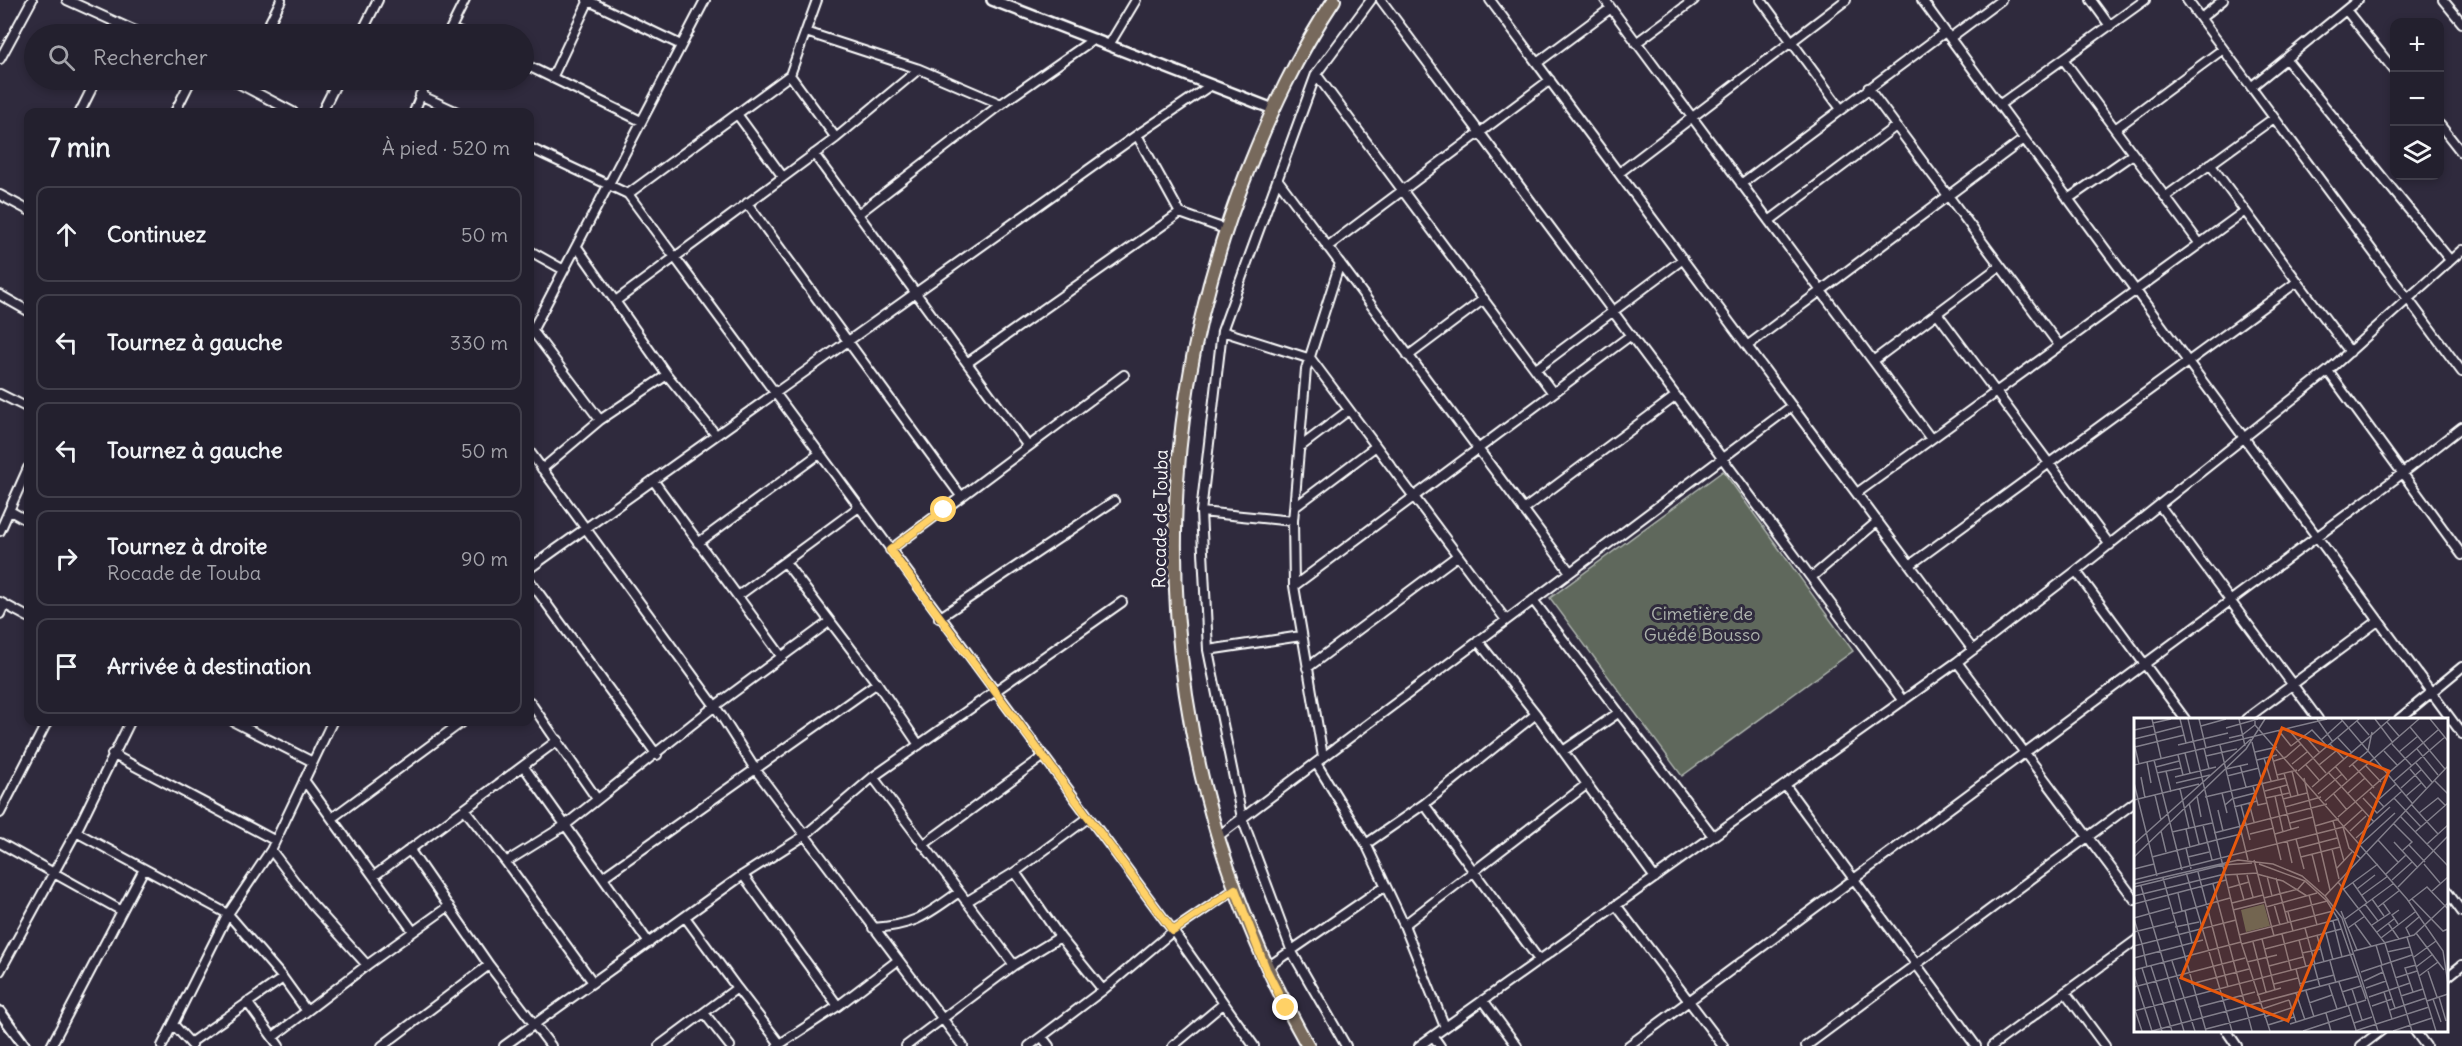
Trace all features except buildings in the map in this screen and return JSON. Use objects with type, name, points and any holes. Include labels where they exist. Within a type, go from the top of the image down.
[{"type":"main road","name":"Rocade de Touba","points":[[1308,1046],[1266,969],[1216,837],[1189,716],[1182,662],[1174,556],[1179,441],[1189,374],[1225,229],[1273,109],[1304,45],[1334,0]]},
{"type":"street","points":[[0,59],[32,0]]},
{"type":"street","points":[[67,0],[120,24]]},
{"type":"street","points":[[269,24],[281,0]]},
{"type":"street","points":[[366,24],[378,0]]},
{"type":"street","points":[[454,24],[465,0]]},
{"type":"street","points":[[552,78],[588,0],[681,45]]},
{"type":"street","points":[[534,326],[705,0]]},
{"type":"street","points":[[628,194],[790,75],[817,0]]},
{"type":"street","points":[[992,0],[1273,109]]},
{"type":"street","points":[[1109,45],[1136,0]]},
{"type":"street","points":[[1346,1046],[1292,952],[1242,818],[1208,650],[1201,512],[1222,331],[1316,74],[1371,0]]},
{"type":"street","points":[[1381,0],[1903,701]]},
{"type":"street","points":[[1490,0],[1973,650]]},
{"type":"street","points":[[1605,0],[1930,439]]},
{"type":"street","points":[[1636,43],[1694,0]]},
{"type":"street","points":[[1761,0],[1841,109]]},
{"type":"street","points":[[1618,173],[1846,0]]},
{"type":"street","points":[[1922,0],[2462,734]]},
{"type":"street","points":[[1741,184],[1868,88],[2001,0]]},
{"type":"street","points":[[2091,0],[2110,26]]},
{"type":"street","points":[[1999,105],[2145,0]]},
{"type":"street","points":[[2187,0],[2462,372]]},
{"type":"street","points":[[2200,18],[2223,0]]},
{"type":"street","points":[[2251,87],[2358,0]]},
{"type":"street","points":[[2445,1],[2462,23]]},
{"type":"street","points":[[1537,63],[1611,8]]},
{"type":"street","points":[[2346,10],[2390,65]]},
{"type":"street","points":[[806,32],[919,69],[1001,104]]},
{"type":"street","points":[[858,214],[1001,104],[1094,39]]},
{"type":"street","points":[[2115,129],[2223,49]]},
{"type":"street","points":[[2063,59],[2200,244]]},
{"type":"street","points":[[2286,59],[2450,260]]},
{"type":"street","points":[[534,69],[641,121]]},
{"type":"street","points":[[616,300],[836,138],[919,69]]},
{"type":"street","points":[[1316,74],[1553,393]]},
{"type":"street","points":[[790,75],[836,138]]},
{"type":"street","points":[[1328,247],[1550,80]]},
{"type":"street","points":[[534,565],[915,292],[1211,85]]},
{"type":"street","points":[[1868,88],[2059,345]]},
{"type":"street","points":[[82,108],[91,90]]},
{"type":"street","points":[[177,108],[186,90]]},
{"type":"street","points":[[253,90],[286,108]]},
{"type":"street","points":[[324,108],[333,90]]},
{"type":"street","points":[[415,108],[422,90]]},
{"type":"street","points":[[420,95],[448,108]]},
{"type":"street","points":[[737,114],[783,177]]},
{"type":"street","points":[[2165,197],[2274,118]]},
{"type":"street","points":[[1769,221],[1896,126]]},
{"type":"street","points":[[2440,126],[2462,153]]},
{"type":"street","points":[[1137,135],[1180,213],[1225,229]]},
{"type":"street","points":[[1747,346],[2024,139]]},
{"type":"street","points":[[534,150],[628,194],[939,618],[1173,931],[1254,1046]]},
{"type":"street","points":[[814,154],[1028,445]]},
{"type":"street","points":[[2068,199],[2133,154]]},
{"type":"street","points":[[2210,164],[2350,352]]},
{"type":"street","points":[[1278,180],[1570,572]]},
{"type":"street","points":[[0,195],[24,208]]},
{"type":"street","points":[[747,204],[961,496]]},
{"type":"street","points":[[1857,493],[2245,211]]},
{"type":"street","points":[[967,363],[1180,213]]},
{"type":"street","points":[[577,247],[667,375],[716,435]]},
{"type":"street","points":[[1419,1046],[1973,650],[2160,506],[2328,371],[2462,250]]},
{"type":"street","points":[[534,253],[564,270]]},
{"type":"street","points":[[1536,369],[1683,259]]},
{"type":"street","points":[[1323,757],[1294,586],[1293,521],[1306,369],[1340,263]]},
{"type":"street","points":[[1873,361],[2000,266]]},
{"type":"street","points":[[1910,565],[2297,282]]},
{"type":"street","points":[[0,295],[24,309]]},
{"type":"street","points":[[1408,356],[1484,299]]},
{"type":"street","points":[[1937,313],[2110,545]]},
{"type":"street","points":[[1222,331],[1311,358],[1506,621]]},
{"type":"street","points":[[1294,586],[1630,335]]},
{"type":"street","points":[[534,336],[600,420]]},
{"type":"street","points":[[2328,371],[2462,555]]},
{"type":"street","points":[[542,469],[600,420],[667,375]]},
{"type":"street","points":[[890,550],[1124,375]]},
{"type":"street","points":[[0,394],[24,406]]},
{"type":"street","points":[[1523,510],[1676,396]]},
{"type":"street","points":[[1216,837],[1792,406]]},
{"type":"street","points":[[1300,447],[1349,410]]},
{"type":"street","points":[[1628,1046],[2317,537],[2462,427]]},
{"type":"street","points":[[1295,507],[1376,446]]},
{"type":"street","points":[[698,543],[819,454]]},
{"type":"street","points":[[534,458],[715,706],[755,770],[963,1046]]},
{"type":"street","points":[[0,531],[24,478]]},
{"type":"street","points":[[653,480],[782,657]]},
{"type":"street","points":[[939,618],[1114,501]]},
{"type":"street","points":[[2160,506],[2317,718]]},
{"type":"street","points":[[738,596],[859,507]]},
{"type":"street","points":[[10,511],[24,519]]},
{"type":"street","points":[[1201,512],[1293,521]]},
{"type":"street","points":[[1812,577],[1878,521]]},
{"type":"street","points":[[1307,668],[1457,556]]},
{"type":"street","points":[[785,561],[877,683],[919,745]]},
{"type":"street","points":[[2076,571],[2184,718]]},
{"type":"street","points":[[534,586],[657,755]]},
{"type":"street","points":[[1533,600],[1713,836]]},
{"type":"street","points":[[504,1046],[743,875],[804,836],[873,777],[1122,602]]},
{"type":"street","points":[[0,614],[2,604],[24,615]]},
{"type":"street","points":[[2247,718],[2378,621]]},
{"type":"street","points":[[506,862],[564,826],[657,755],[715,706],[829,622]]},
{"type":"street","points":[[1208,650],[1301,636]]},
{"type":"street","points":[[1478,641],[1536,714],[1655,878]]},
{"type":"street","points":[[1957,662],[2134,899]]},
{"type":"street","points":[[2400,718],[2462,667]]},
{"type":"street","points":[[603,877],[877,683]]},
{"type":"street","points":[[534,707],[597,799]]},
{"type":"street","points":[[1563,751],[1618,712]]},
{"type":"street","points":[[1366,844],[1424,804],[1536,714]]},
{"type":"street","points":[[0,813],[45,726]]},
{"type":"street","points":[[0,970],[76,832],[112,754],[128,726]]},
{"type":"street","points":[[242,726],[313,762]]},
{"type":"street","points":[[162,1046],[228,914],[271,850],[330,726]]},
{"type":"street","points":[[332,818],[457,726]]},
{"type":"street","points":[[374,876],[409,849],[466,811],[558,740]]},
{"type":"street","points":[[112,754],[274,840]]},
{"type":"street","points":[[923,845],[1044,756]]},
{"type":"street","points":[[1316,763],[1366,844],[1404,925],[1445,1027]]},
{"type":"street","points":[[524,767],[649,943]]},
{"type":"street","points":[[873,777],[1014,965]]},
{"type":"street","points":[[304,780],[413,931]]},
{"type":"street","points":[[1404,925],[1475,873],[1586,785]]},
{"type":"street","points":[[1785,785],[1976,1046]]},
{"type":"street","points":[[1806,1046],[2134,802]]},
{"type":"street","points":[[1424,804],[1539,960]]},
{"type":"street","points":[[466,811],[592,981]]},
{"type":"street","points":[[966,902],[1015,872],[1088,818]]},
{"type":"street","points":[[76,832],[228,914],[283,978],[306,1010]]},
{"type":"street","points":[[0,843],[122,911]]},
{"type":"street","points":[[409,849],[489,965],[551,1046]]},
{"type":"street","points":[[271,850],[311,903],[366,965]]},
{"type":"street","points":[[51,1046],[144,869]]},
{"type":"street","points":[[1015,872],[1060,937],[1103,990]]},
{"type":"street","points":[[743,875],[838,1006]]},
{"type":"street","points":[[1266,969],[1385,886]]},
{"type":"street","points":[[1029,1046],[1103,990],[1173,931],[1235,889]]},
{"type":"street","points":[[873,928],[903,926],[922,917],[959,892]]},
{"type":"street","points":[[2447,893],[2462,912]]},
{"type":"street","points":[[1616,905],[1723,1046]]},
{"type":"street","points":[[273,1037],[366,965],[449,906]]},
{"type":"street","points":[[685,918],[778,1045],[838,1006],[897,961]]},
{"type":"street","points":[[906,1046],[1014,965],[1060,937]]},
{"type":"street","points":[[1992,1046],[2134,942]]},
{"type":"street","points":[[381,1046],[489,965]]},
{"type":"street","points":[[2447,976],[2462,965]]},
{"type":"street","points":[[173,1024],[192,1044],[283,978]]},
{"type":"street","points":[[659,1046],[737,988]]},
{"type":"street","points":[[2065,992],[2105,1046]]},
{"type":"street","points":[[1483,1000],[1517,1046]]},
{"type":"street","points":[[247,1002],[279,1046]]},
{"type":"street","points":[[1173,1046],[1223,1004]]},
{"type":"street","points":[[0,1012],[25,1046]]},
{"type":"street","points":[[704,1013],[729,1046]]},
{"type":"street","points":[[2227,1031],[2235,1045]]},
{"type":"street","points":[[2361,1046],[2380,1031]]},
{"type":"street","points":[[2415,1031],[2426,1046]]},
{"type":"street","points":[[1433,1036],[1440,1046]]},
{"type":"street","points":[[1042,1037],[1049,1046]]},
{"type":"green space","name":"Cimetière de Guédé Bousso","points":[[1723,471],[1853,651],[1682,776],[1550,598]]},
{"type":"route","points":[[944,510],[890,550],[1173,931],[1235,889],[1266,969],[1286,1008]]}]
